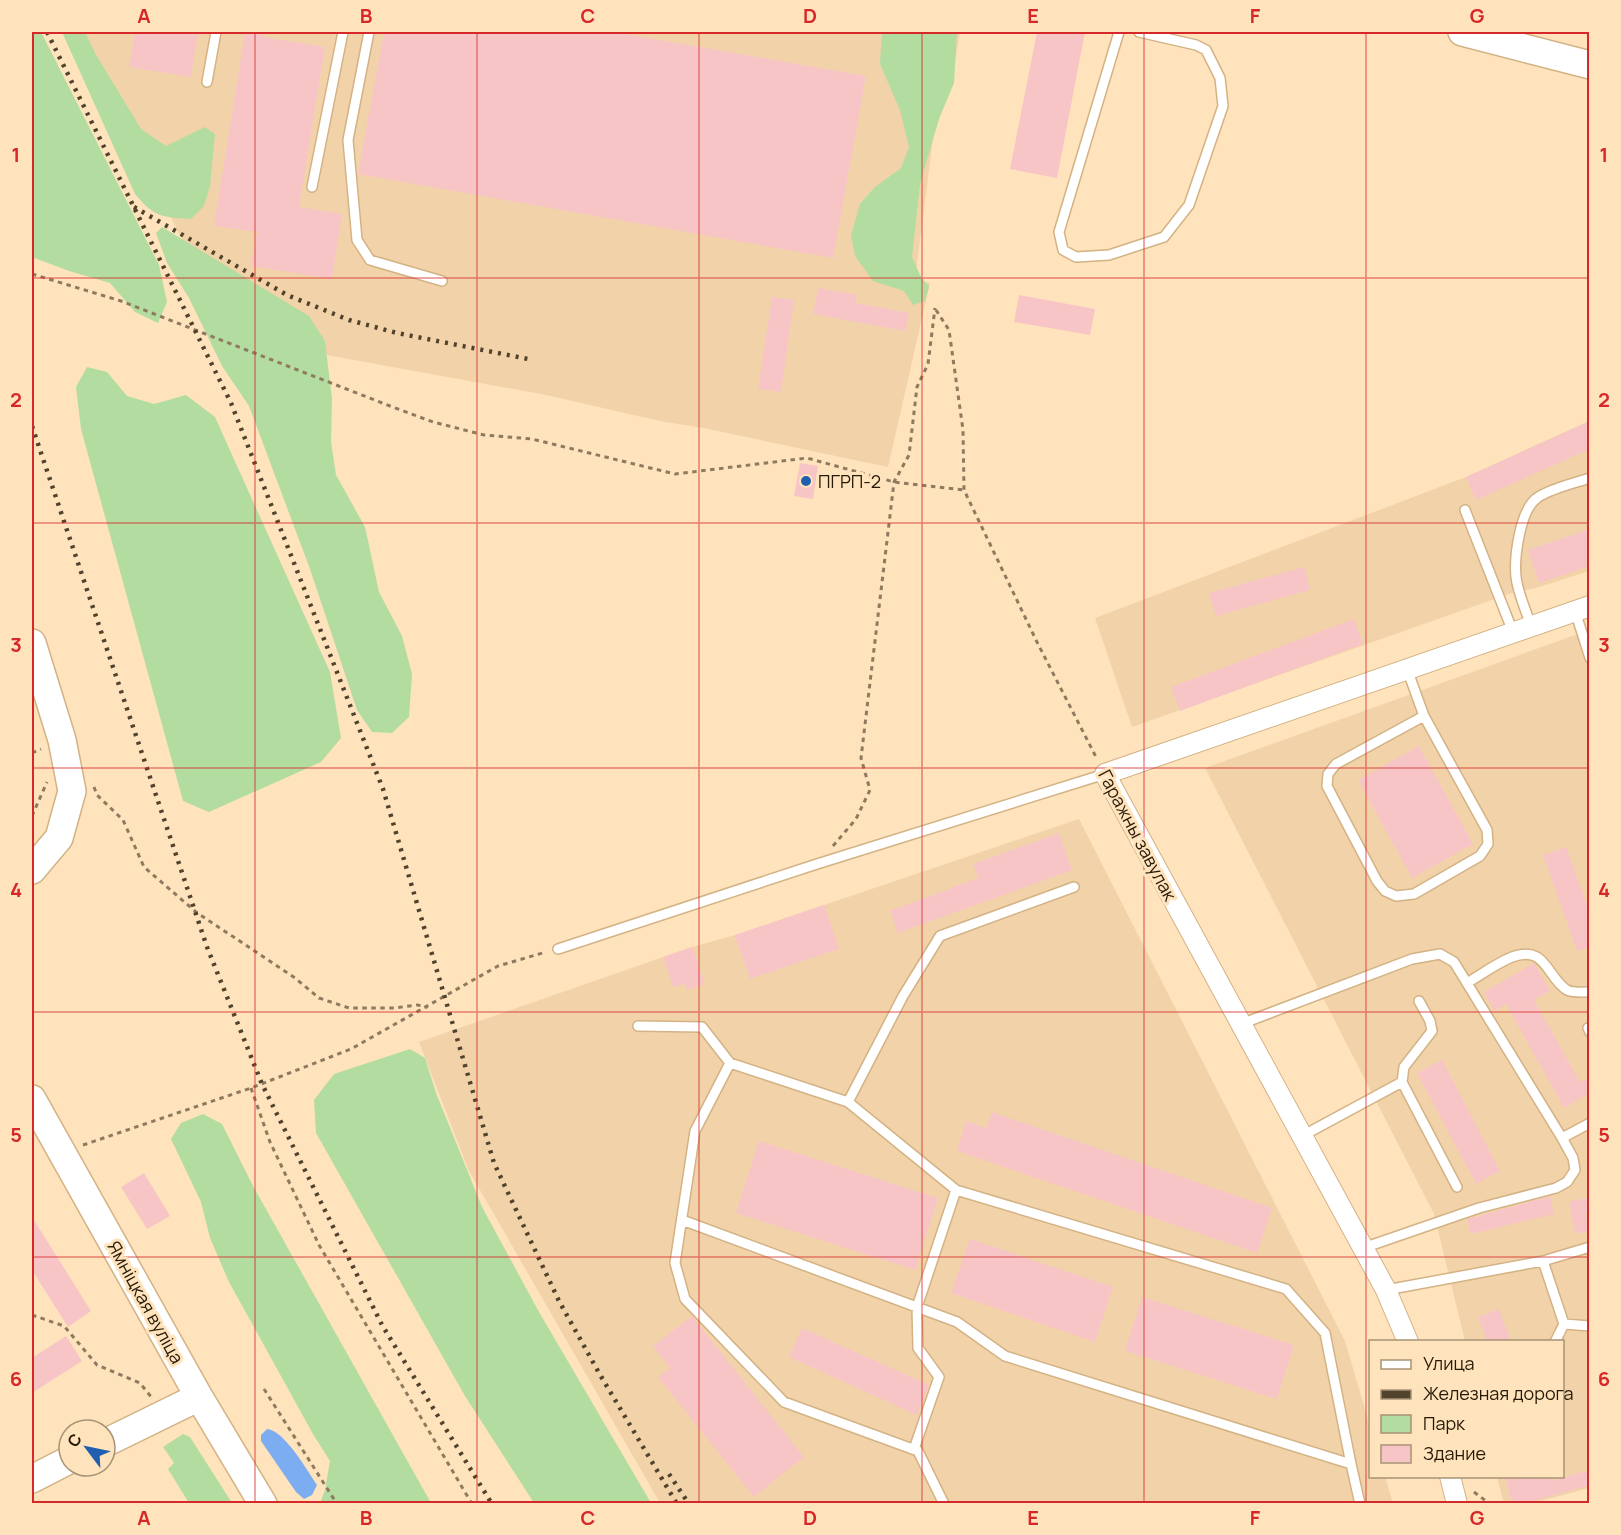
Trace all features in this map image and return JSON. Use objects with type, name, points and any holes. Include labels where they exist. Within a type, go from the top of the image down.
[{"type":"main road","points":[[1462,32],[1530,44],[1590,65]]},
{"type":"main road","points":[[32,643],[62,740],[72,791],[59,838],[32,870]]},
{"type":"main road","name":"Ямніцкая вуліца","points":[[32,1099],[199,1396],[263,1503]]},
{"type":"main road","points":[[117,1437],[199,1396]]},
{"type":"main road","points":[[32,1479],[57,1466]]},
{"type":"street","points":[[1105,774],[1582,608]]},
{"type":"street","name":"Гаражны завулак","points":[[1105,774],[1386,1290],[1408,1340]]},
{"type":"street","points":[[1451,1478],[1457,1503]]},
{"type":"lane","points":[[207,82],[216,32]]},
{"type":"lane","points":[[312,187],[343,32]]},
{"type":"lane","points":[[369,32],[348,140],[357,240],[369,260],[442,281]]},
{"type":"lane","points":[[1119,32],[1059,232],[1063,250],[1076,257],[1109,255],[1164,237],[1189,205],[1223,106],[1220,78],[1206,50],[1196,45],[1139,32]]},
{"type":"lane","points":[[1522,629],[1516,577],[1517,550],[1523,520],[1530,504],[1538,496],[1590,478]]},
{"type":"lane","points":[[1466,510],[1522,629]]},
{"type":"lane","points":[[1582,608],[1590,658]]},
{"type":"lane","points":[[1407,669],[1424,716],[1487,830],[1488,844],[1480,856],[1414,894],[1396,896],[1385,891],[1377,881],[1327,786],[1328,774],[1336,764],[1424,716]]},
{"type":"lane","points":[[558,949],[817,864],[1105,774]]},
{"type":"lane","points":[[848,1102],[903,996],[940,936],[1074,887]]},
{"type":"lane","points":[[1241,1024],[1412,959],[1440,954],[1455,962],[1573,1158],[1575,1170],[1567,1182],[1556,1188],[1479,1208],[1363,1248]]},
{"type":"lane","points":[[1467,982],[1513,957],[1528,954],[1544,961],[1569,992],[1590,992]]},
{"type":"lane","points":[[1419,1001],[1430,1021],[1432,1031],[1404,1067],[1402,1082],[1457,1187]]},
{"type":"lane","points":[[638,1026],[702,1027],[729,1063],[848,1102],[956,1190],[1286,1289],[1324,1333],[1360,1503]]},
{"type":"lane","points":[[729,1063],[695,1131],[675,1263],[685,1299],[784,1402],[918,1450],[944,1503]]},
{"type":"lane","points":[[1302,1136],[1402,1082]]},
{"type":"lane","points":[[1562,1138],[1590,1123]]},
{"type":"lane","points":[[914,1449],[939,1377],[918,1348],[917,1307],[956,1190]]},
{"type":"lane","points":[[682,1220],[957,1322],[1005,1356],[1351,1464]]},
{"type":"lane","points":[[1386,1290],[1543,1261],[1590,1247]]},
{"type":"lane","points":[[1543,1261],[1564,1324],[1556,1340]]},
{"type":"lane","points":[[1564,1324],[1590,1326]]},
{"type":"path","points":[[32,274],[121,301],[433,422],[484,435],[532,439],[675,474],[807,458],[894,482],[964,490]]},
{"type":"path","name":"Гаражны завулак","points":[[894,482],[909,455],[917,387],[928,364],[934,308],[949,330],[963,430],[964,490],[1032,632],[1105,774]]},
{"type":"path","points":[[817,864],[856,819],[870,790],[861,758],[894,482]]},
{"type":"path","points":[[93,786],[97,795],[123,820],[144,867],[196,912],[295,978],[319,998],[349,1008],[394,1008],[417,1005],[428,1007]]},
{"type":"path","points":[[62,1152],[251,1088],[351,1049],[498,966],[558,949]]},
{"type":"path","points":[[251,1088],[270,1142],[319,1245],[472,1503]]},
{"type":"path","points":[[32,1315],[64,1326],[97,1365],[140,1383],[157,1404]]},
{"type":"path","points":[[264,1389],[337,1503]]},
{"type":"shaded area","points":[[75,32],[960,32],[950,91],[939,91],[915,280],[930,283],[888,467],[660,421],[546,395],[233,338]]},
{"type":"shaded area","points":[[1589,421],[1589,571],[1509,594],[1132,727],[1095,618],[1466,477]]},
{"type":"shaded area","points":[[1589,630],[1589,1488],[1533,1503],[1504,1503],[1497,1478],[1564,1478],[1564,1340],[1465,1340],[1434,1214],[1205,768]]},
{"type":"shaded area","points":[[1079,819],[1345,1341],[1369,1423],[1369,1478],[1385,1478],[1393,1503],[660,1503],[469,1171],[419,1042],[692,947],[735,935]]},
{"type":"green space","points":[[32,32],[41,32],[159,265],[167,302],[158,323],[135,312],[110,283],[32,257]]},
{"type":"green space","points":[[62,32],[85,32],[95,53],[141,129],[166,146],[205,127],[215,134],[210,186],[204,206],[191,219],[159,214],[135,194]]},
{"type":"green space","points":[[882,32],[957,32],[954,83],[939,119],[920,184],[912,257],[920,275],[929,287],[925,301],[913,305],[904,291],[873,281],[855,256],[851,235],[860,204],[875,187],[901,168],[909,147],[900,110],[880,64]]},
{"type":"green space","points":[[162,227],[309,316],[325,341],[332,399],[331,442],[336,475],[365,527],[379,592],[402,636],[412,674],[409,717],[392,733],[372,732],[357,710],[310,569],[249,406],[222,366],[189,298],[167,263],[156,233]]},
{"type":"green space","points":[[87,367],[107,372],[127,396],[154,404],[186,395],[215,417],[330,672],[341,738],[321,762],[209,812],[183,801],[81,429],[76,387]]},
{"type":"green space","points":[[410,1049],[425,1058],[436,1093],[482,1207],[539,1312],[651,1503],[534,1503],[465,1396],[316,1133],[314,1100],[334,1074]]},
{"type":"green space","points":[[203,1114],[222,1124],[253,1186],[431,1503],[320,1503],[325,1490],[330,1461],[229,1282],[210,1238],[201,1202],[171,1139],[181,1123]]},
{"type":"green space","points":[[183,1434],[190,1437],[232,1503],[189,1503],[168,1469],[174,1463],[163,1447]]},
{"type":"water","points":[[267,1429],[281,1436],[301,1461],[317,1485],[312,1495],[304,1499],[296,1492],[261,1441],[261,1435]]},
{"type":"building","points":[[135,32],[198,32],[191,77],[129,67]]},
{"type":"building","points":[[245,32],[325,47],[299,207],[342,214],[332,279],[251,266],[257,232],[214,226]]},
{"type":"building","points":[[384,32],[614,32],[866,76],[833,258],[358,174]]},
{"type":"building","points":[[1037,32],[1085,32],[1057,178],[1010,169]]},
{"type":"building","points":[[818,288],[857,295],[856,303],[909,313],[905,331],[813,314]]},
{"type":"building","points":[[1019,295],[1095,309],[1090,335],[1014,322]]},
{"type":"building","points":[[772,297],[794,300],[781,392],[758,389]]},
{"type":"building","points":[[1590,421],[1590,449],[1476,500],[1466,477]]},
{"type":"building","name":"ПГРП-2","points":[[800,463],[818,466],[813,499],[794,496]]},
{"type":"building","points":[[1590,529],[1590,566],[1539,583],[1528,550]]},
{"type":"building","points":[[1304,567],[1310,590],[1216,616],[1209,593]]},
{"type":"building","points":[[1354,619],[1363,644],[1180,711],[1171,687]]},
{"type":"building","points":[[1419,746],[1473,844],[1412,878],[1358,780]]},
{"type":"building","points":[[1059,833],[1072,870],[898,933],[890,911],[978,878],[973,864]]},
{"type":"building","points":[[1566,847],[1590,913],[1590,947],[1577,951],[1543,855]]},
{"type":"building","points":[[824,905],[839,949],[750,979],[735,935]]},
{"type":"building","points":[[692,947],[705,984],[687,990],[685,984],[673,987],[663,957]]},
{"type":"building","points":[[1534,963],[1550,991],[1534,1000],[1580,1082],[1590,1077],[1590,1093],[1564,1108],[1506,1004],[1494,1011],[1484,992]]},
{"type":"building","points":[[1442,1060],[1500,1171],[1476,1184],[1417,1073]]},
{"type":"building","points":[[992,1112],[1272,1208],[1257,1253],[957,1151],[966,1121],[986,1128]]},
{"type":"building","points":[[759,1141],[938,1198],[915,1270],[736,1213]]},
{"type":"building","points":[[144,1173],[170,1216],[147,1229],[121,1187]]},
{"type":"building","points":[[1550,1196],[1554,1214],[1471,1234],[1467,1219]]},
{"type":"building","points":[[1590,1197],[1590,1212],[1586,1213],[1589,1231],[1575,1234],[1569,1202]]},
{"type":"building","points":[[32,1217],[91,1311],[68,1327],[32,1270]]},
{"type":"building","points":[[970,1239],[1113,1287],[1095,1342],[951,1293]]},
{"type":"building","points":[[1142,1297],[1294,1345],[1277,1399],[1125,1351]]},
{"type":"building","points":[[1499,1309],[1511,1340],[1487,1340],[1478,1317]]},
{"type":"building","points":[[692,1316],[804,1457],[754,1497],[658,1377],[670,1368],[653,1346]]},
{"type":"building","points":[[802,1328],[929,1385],[917,1415],[789,1357]]},
{"type":"building","points":[[66,1336],[82,1361],[32,1393],[32,1358]]},
{"type":"building","points":[[1590,1470],[1590,1485],[1526,1503],[1512,1503],[1506,1478],[1550,1478],[1551,1481]]},
{"type":"railway","points":[[47,32],[231,403],[383,789],[494,1163],[559,1301],[677,1504]]},
{"type":"railway","points":[[134,207],[287,295],[349,320],[397,333],[533,360]]},
{"type":"railway","points":[[32,426],[207,947],[262,1084],[382,1325],[492,1504]]},
{"type":"railway","points":[[669,1474],[689,1504]]},
{"type":"place","name":"ПГРП-2","points":[[806,481]]}]
